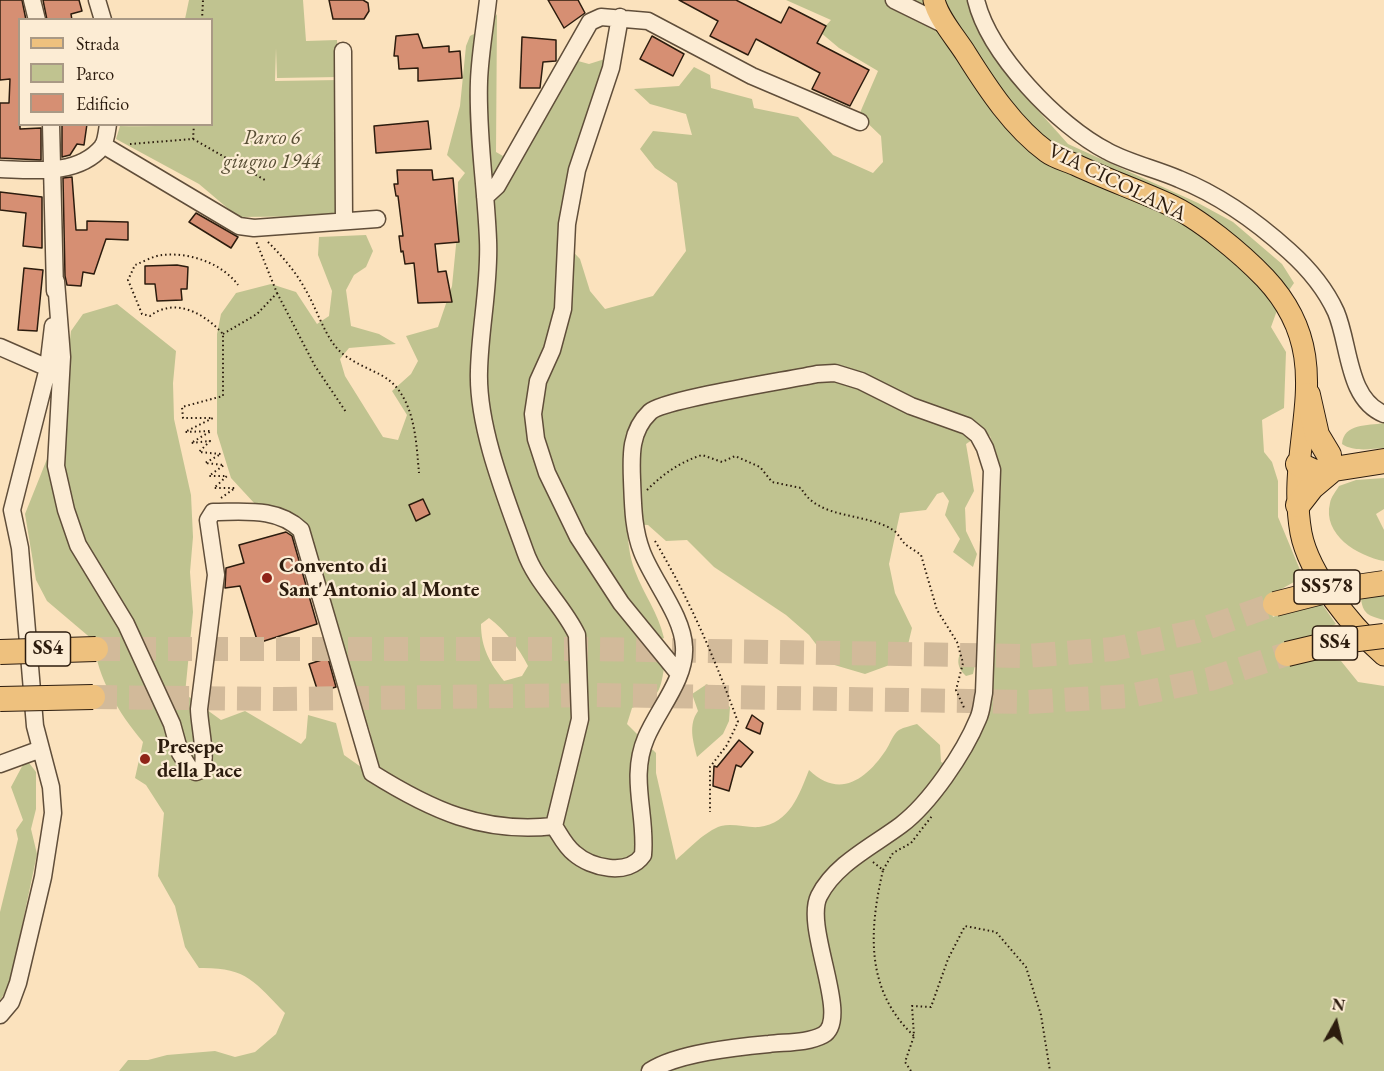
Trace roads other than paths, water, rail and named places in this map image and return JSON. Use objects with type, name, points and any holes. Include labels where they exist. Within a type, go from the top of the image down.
[{"type":"highway","points":[[1308,395],[1317,435],[1330,463]]},
{"type":"highway","points":[[1298,464],[1316,472],[1330,463],[1373,462]]},
{"type":"highway","points":[[1298,505],[1330,463]]},
{"type":"highway","name":"SS4","points":[[1275,604],[1322,592],[1384,583]]},
{"type":"highway","name":"SS4","points":[[1287,654],[1384,636]]},
{"type":"highway","name":"SS4","points":[[0,652],[96,649]]},
{"type":"highway","name":"SS4","points":[[0,699],[93,697]]},
{"type":"main road","name":"VIA CICOLANA","points":[[934,0],[949,27],[1007,113],[1048,153],[1170,205],[1207,229],[1265,278],[1287,306],[1298,327],[1307,361],[1308,395],[1298,464]]},
{"type":"main road","name":"SS578","points":[[1298,464],[1298,505],[1302,535],[1319,575],[1349,618],[1384,655]]},
{"type":"street","points":[[32,0],[36,18]]},
{"type":"street","points":[[97,0],[102,18]]},
{"type":"street","points":[[488,0],[479,81],[488,271],[479,372],[481,403],[492,451],[526,553],[538,579],[572,623],[577,635],[580,719],[554,826],[574,854],[590,863],[612,868],[628,867],[638,862],[643,855],[644,844],[637,785],[638,762],[646,738],[679,674],[684,648],[682,636],[641,550],[633,520],[631,461],[633,441],[638,428],[651,411],[696,397],[817,374],[835,373],[861,381],[911,406],[967,426],[978,435],[992,470],[984,693],[979,718],[935,788],[903,823],[861,852],[832,877],[818,897],[813,915],[833,1006],[832,1024],[824,1035],[687,1058],[650,1071]]},
{"type":"street","points":[[894,0],[949,27]]},
{"type":"street","points":[[976,0],[980,16],[999,52],[1014,70],[1083,137],[1108,152],[1206,192],[1234,208],[1289,250],[1317,278],[1335,311],[1362,398],[1384,414]]},
{"type":"street","points":[[485,196],[497,186],[590,22],[601,17],[648,21],[752,76],[860,122]]},
{"type":"street","points":[[620,17],[611,68],[577,170],[567,224],[563,309],[552,350],[538,381],[533,414],[536,439],[547,472],[578,537],[621,603],[679,674]]},
{"type":"street","points":[[343,51],[344,221]]},
{"type":"street","points":[[51,126],[56,281],[62,357],[56,466],[66,510],[78,545],[126,624],[172,724],[180,753],[190,769],[196,772],[201,770],[205,761],[199,727],[199,709],[216,575],[208,520],[213,512],[261,512],[293,522],[301,530],[372,773],[463,820],[488,826],[528,829],[554,826]]},
{"type":"street","points":[[0,169],[52,170],[86,161],[103,146],[108,126]]},
{"type":"street","points":[[103,146],[246,226],[377,219]]},
{"type":"street","points":[[0,1015],[11,1002],[18,983],[43,876],[53,813],[51,787],[35,726],[20,548],[6,510],[48,368],[56,281]]},
{"type":"street","points":[[0,347],[48,368]]},
{"type":"street","points":[[0,764],[41,749]]},
{"type":"tunnel","points":[[96,649],[587,649],[1027,656],[1114,649],[1197,631],[1275,604]]},
{"type":"tunnel","points":[[93,697],[281,699],[595,695],[1029,702],[1129,696],[1210,679],[1287,654]]},
{"type":"place","name":"Convento di Sant'Antonio al Monte","points":[[267,578]]},
{"type":"place","name":"Presepe della Pace","points":[[145,759]]},
{"type":"park label","name":"Parco 6 giugno 1944","points":[[272,150]]}]
